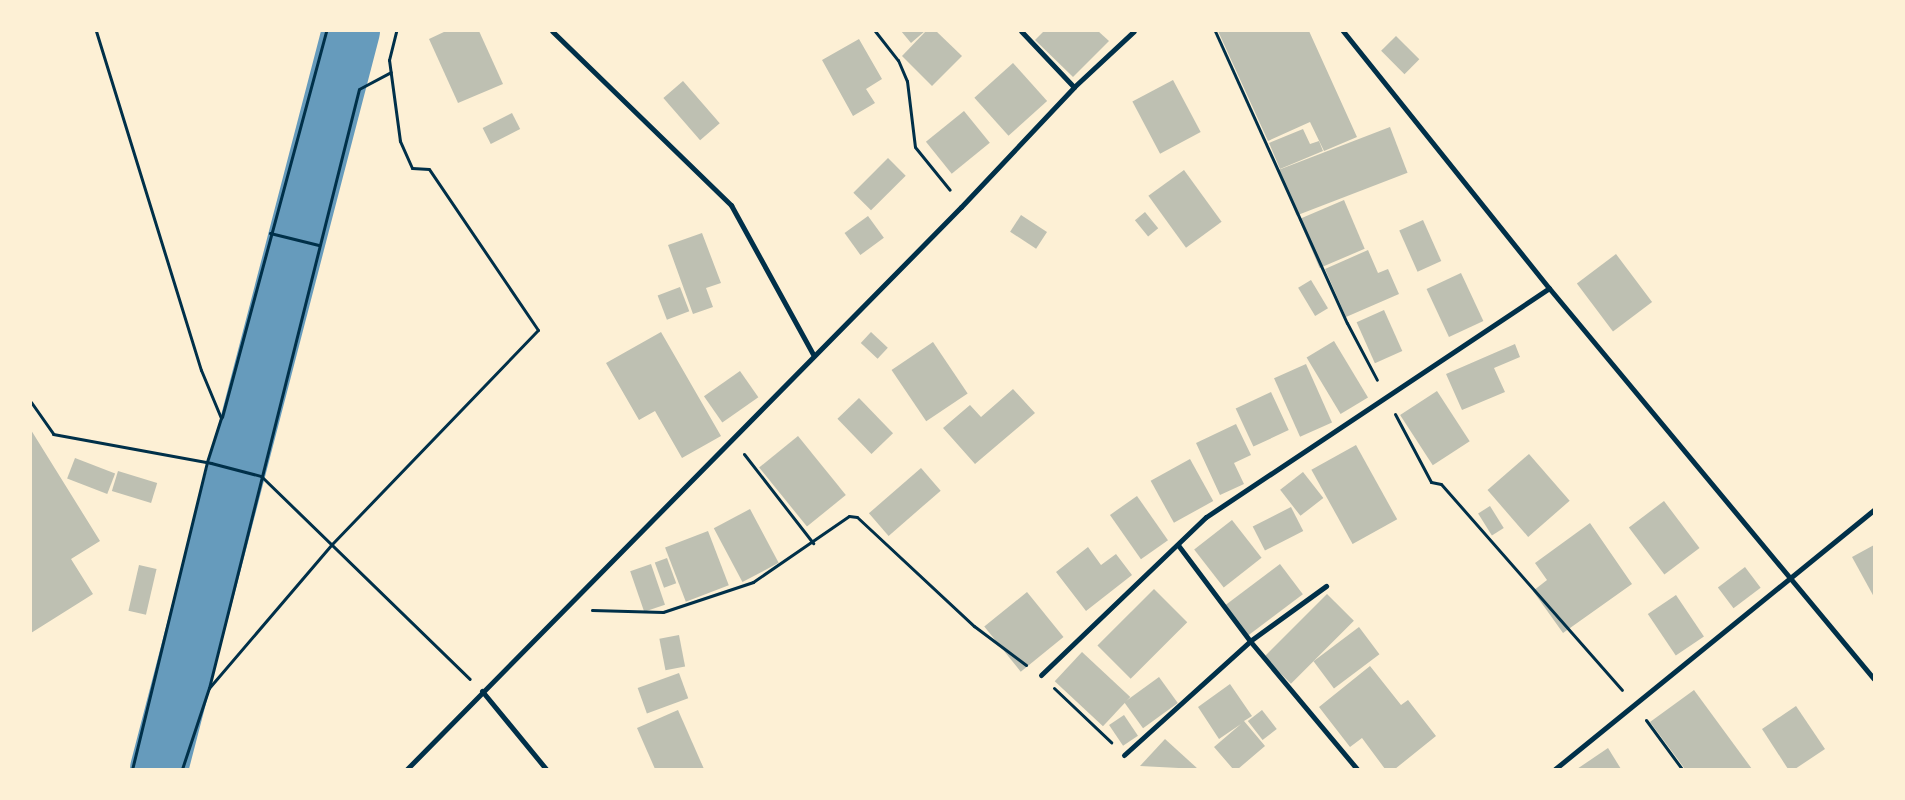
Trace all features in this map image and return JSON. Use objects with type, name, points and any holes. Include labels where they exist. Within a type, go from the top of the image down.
[{"type":"street","points":[[552,31],[731,205],[813,354]]},
{"type":"street","points":[[1021,31],[1074,87]]},
{"type":"street","points":[[407,769],[813,354],[961,207],[1074,87],[1134,31]]},
{"type":"street","points":[[1343,31],[1550,288],[1874,679]]},
{"type":"street","points":[[1041,675],[1206,517],[1550,288]]},
{"type":"street","points":[[1555,769],[1874,510]]},
{"type":"street","points":[[1178,545],[1250,641],[1357,769]]},
{"type":"street","points":[[1124,755],[1250,641],[1326,586]]},
{"type":"street","points":[[482,691],[546,769]]},
{"type":"path","points":[[96,31],[201,370],[221,418]]},
{"type":"path","points":[[132,769],[207,462],[221,418],[326,31]]},
{"type":"path","points":[[209,688],[332,544],[538,330],[429,169],[412,168],[400,141],[389,60],[396,31]]},
{"type":"path","points":[[875,31],[898,60],[907,80],[915,147],[939,173],[961,207]]},
{"type":"path","points":[[1215,31],[1347,323],[1431,482],[1441,484],[1634,704],[1682,769]]},
{"type":"path","points":[[182,769],[209,688],[318,245],[359,89],[391,72]]},
{"type":"path","points":[[272,233],[318,245]]},
{"type":"path","points":[[31,402],[53,434],[212,463],[261,476],[482,691]]},
{"type":"path","points":[[732,438],[813,543]]},
{"type":"path","points":[[571,602],[600,612],[663,612],[753,582],[813,543],[849,516],[856,517],[974,626],[1041,675],[1124,755]]},
{"type":"building","points":[[446,31],[479,31],[503,84],[458,103],[429,39]]},
{"type":"building","points":[[901,31],[925,31],[911,43]]},
{"type":"building","points":[[926,31],[936,31],[962,56],[932,86],[902,56]]},
{"type":"building","points":[[1044,31],[1098,31],[1109,41],[1073,77],[1035,40]]},
{"type":"building","points":[[1218,31],[1309,31],[1357,137],[1324,151],[1310,122],[1268,141]]},
{"type":"building","points":[[1396,36],[1419,59],[1404,74],[1381,51]]},
{"type":"building","points":[[859,39],[882,79],[866,89],[875,103],[853,116],[822,60]]},
{"type":"building","points":[[1013,63],[1047,101],[1008,136],[974,98]]},
{"type":"building","points":[[1173,80],[1201,132],[1160,154],[1132,102]]},
{"type":"building","points":[[683,81],[720,123],[700,140],[663,98]]},
{"type":"building","points":[[964,111],[990,143],[952,174],[926,142]]},
{"type":"building","points":[[512,113],[520,129],[491,144],[483,128]]},
{"type":"building","points":[[1390,127],[1408,173],[1296,215],[1279,170]]},
{"type":"building","points":[[1303,129],[1310,144],[1319,141],[1323,151],[1280,169],[1269,143]]},
{"type":"building","points":[[888,158],[906,176],[871,210],[853,193]]},
{"type":"building","points":[[1184,170],[1222,222],[1186,248],[1148,196]]},
{"type":"building","points":[[1344,200],[1365,249],[1320,268],[1299,219]]},
{"type":"building","points":[[1145,212],[1158,228],[1148,237],[1135,220]]},
{"type":"building","points":[[1021,215],[1047,232],[1036,249],[1010,232]]},
{"type":"building","points":[[868,216],[884,238],[860,255],[845,233]]},
{"type":"building","points":[[1423,220],[1441,261],[1418,272],[1399,231]]},
{"type":"building","points":[[702,233],[721,283],[706,288],[713,307],[693,314],[668,245]]},
{"type":"building","points":[[1368,250],[1378,273],[1388,269],[1399,294],[1346,317],[1325,269]]},
{"type":"building","points":[[1616,254],[1652,302],[1613,331],[1577,283]]},
{"type":"building","points":[[1461,273],[1483,321],[1449,337],[1427,289]]},
{"type":"building","points":[[1311,280],[1328,308],[1315,316],[1298,288]]},
{"type":"building","points":[[680,287],[689,311],[667,320],[658,296]]},
{"type":"building","points":[[1384,310],[1402,351],[1375,363],[1357,322]]},
{"type":"building","points":[[661,332],[721,436],[682,458],[655,411],[639,420],[606,363]]},
{"type":"building","points":[[871,332],[888,348],[878,359],[861,343]]},
{"type":"building","points":[[1334,341],[1368,398],[1341,414],[1307,357]]},
{"type":"building","points":[[933,342],[968,393],[926,421],[892,370]]},
{"type":"building","points":[[1515,344],[1520,357],[1494,368],[1505,392],[1462,410],[1446,374]]},
{"type":"building","points":[[1306,364],[1332,422],[1300,437],[1274,378]]},
{"type":"building","points":[[740,371],[758,397],[722,422],[704,396]]},
{"type":"building","points":[[1013,389],[1035,413],[975,464],[943,428],[970,405],[981,417]]},
{"type":"building","points":[[1437,391],[1470,441],[1433,465],[1400,415]]},
{"type":"building","points":[[1271,392],[1289,430],[1253,447],[1236,408]]},
{"type":"building","points":[[859,398],[893,433],[871,454],[837,419]]},
{"type":"building","points":[[1236,424],[1251,455],[1234,463],[1244,484],[1220,495],[1196,443]]},
{"type":"building","points":[[31,430],[100,541],[71,559],[93,594],[31,633]]},
{"type":"building","points":[[798,436],[846,495],[807,527],[759,467]]},
{"type":"building","points":[[1356,445],[1397,519],[1353,544],[1311,470]]},
{"type":"building","points":[[1529,454],[1570,501],[1528,537],[1487,490]]},
{"type":"building","points":[[75,458],[115,473],[107,494],[67,479]]},
{"type":"building","points":[[1190,459],[1213,501],[1174,523],[1151,481]]},
{"type":"building","points":[[921,468],[941,491],[889,536],[869,513]]},
{"type":"building","points":[[118,471],[157,483],[151,503],[112,491]]},
{"type":"building","points":[[1303,472],[1323,498],[1300,516],[1280,490]]},
{"type":"building","points":[[1137,496],[1168,540],[1141,559],[1110,515]]},
{"type":"building","points":[[1664,501],[1700,548],[1664,575],[1629,527]]},
{"type":"building","points":[[1490,506],[1504,528],[1492,535],[1478,513]]},
{"type":"building","points":[[1291,507],[1303,531],[1265,551],[1253,527]]},
{"type":"building","points":[[750,509],[779,563],[742,582],[714,528]]},
{"type":"building","points":[[1232,520],[1262,558],[1224,587],[1194,550]]},
{"type":"building","points":[[1590,523],[1632,584],[1563,633],[1533,591],[1547,580],[1535,563]]},
{"type":"building","points":[[708,531],[729,585],[686,602],[665,547]]},
{"type":"building","points":[[1874,545],[1874,597],[1852,557]]},
{"type":"building","points":[[1088,547],[1101,565],[1116,554],[1132,575],[1086,611],[1056,572]]},
{"type":"building","points":[[667,558],[676,583],[664,588],[655,562]]},
{"type":"building","points":[[651,564],[665,605],[644,612],[630,571]]},
{"type":"building","points":[[1280,564],[1303,594],[1248,636],[1225,606]]},
{"type":"building","points":[[139,565],[157,569],[146,615],[128,611]]},
{"type":"building","points":[[1745,567],[1761,588],[1733,608],[1718,587]]},
{"type":"building","points":[[1154,589],[1187,622],[1131,679],[1097,646]]},
{"type":"building","points":[[1027,592],[1064,637],[1021,672],[984,627]]},
{"type":"building","points":[[1327,594],[1354,621],[1291,684],[1264,657]]},
{"type":"building","points":[[1676,595],[1704,636],[1676,655],[1648,614]]},
{"type":"building","points":[[1359,627],[1379,654],[1334,688],[1313,661]]},
{"type":"building","points":[[679,635],[685,666],[665,670],[659,639]]},
{"type":"building","points":[[1082,652],[1130,697],[1103,726],[1055,681]]},
{"type":"building","points":[[1370,666],[1401,705],[1408,700],[1436,736],[1395,769],[1385,769],[1362,738],[1350,747],[1319,707]]},
{"type":"building","points":[[679,673],[688,698],[647,713],[638,688]]},
{"type":"building","points":[[1159,677],[1178,703],[1143,728],[1124,702]]},
{"type":"building","points":[[1230,684],[1252,716],[1244,721],[1265,746],[1238,769],[1233,769],[1214,747],[1241,724],[1219,739],[1198,707]]},
{"type":"building","points":[[1694,690],[1752,769],[1685,769],[1650,722]]},
{"type":"building","points":[[1796,706],[1825,749],[1795,769],[1788,769],[1762,729]]},
{"type":"building","points":[[678,710],[704,769],[655,769],[637,728]]},
{"type":"building","points":[[1262,710],[1277,729],[1263,740],[1248,721]]},
{"type":"building","points":[[1124,715],[1138,736],[1123,746],[1109,725]]},
{"type":"building","points":[[1165,739],[1198,769],[1140,766]]},
{"type":"building","points":[[1608,748],[1621,769],[1577,769]]},
{"type":"waterway","points":[[159,769],[351,31]]}]
